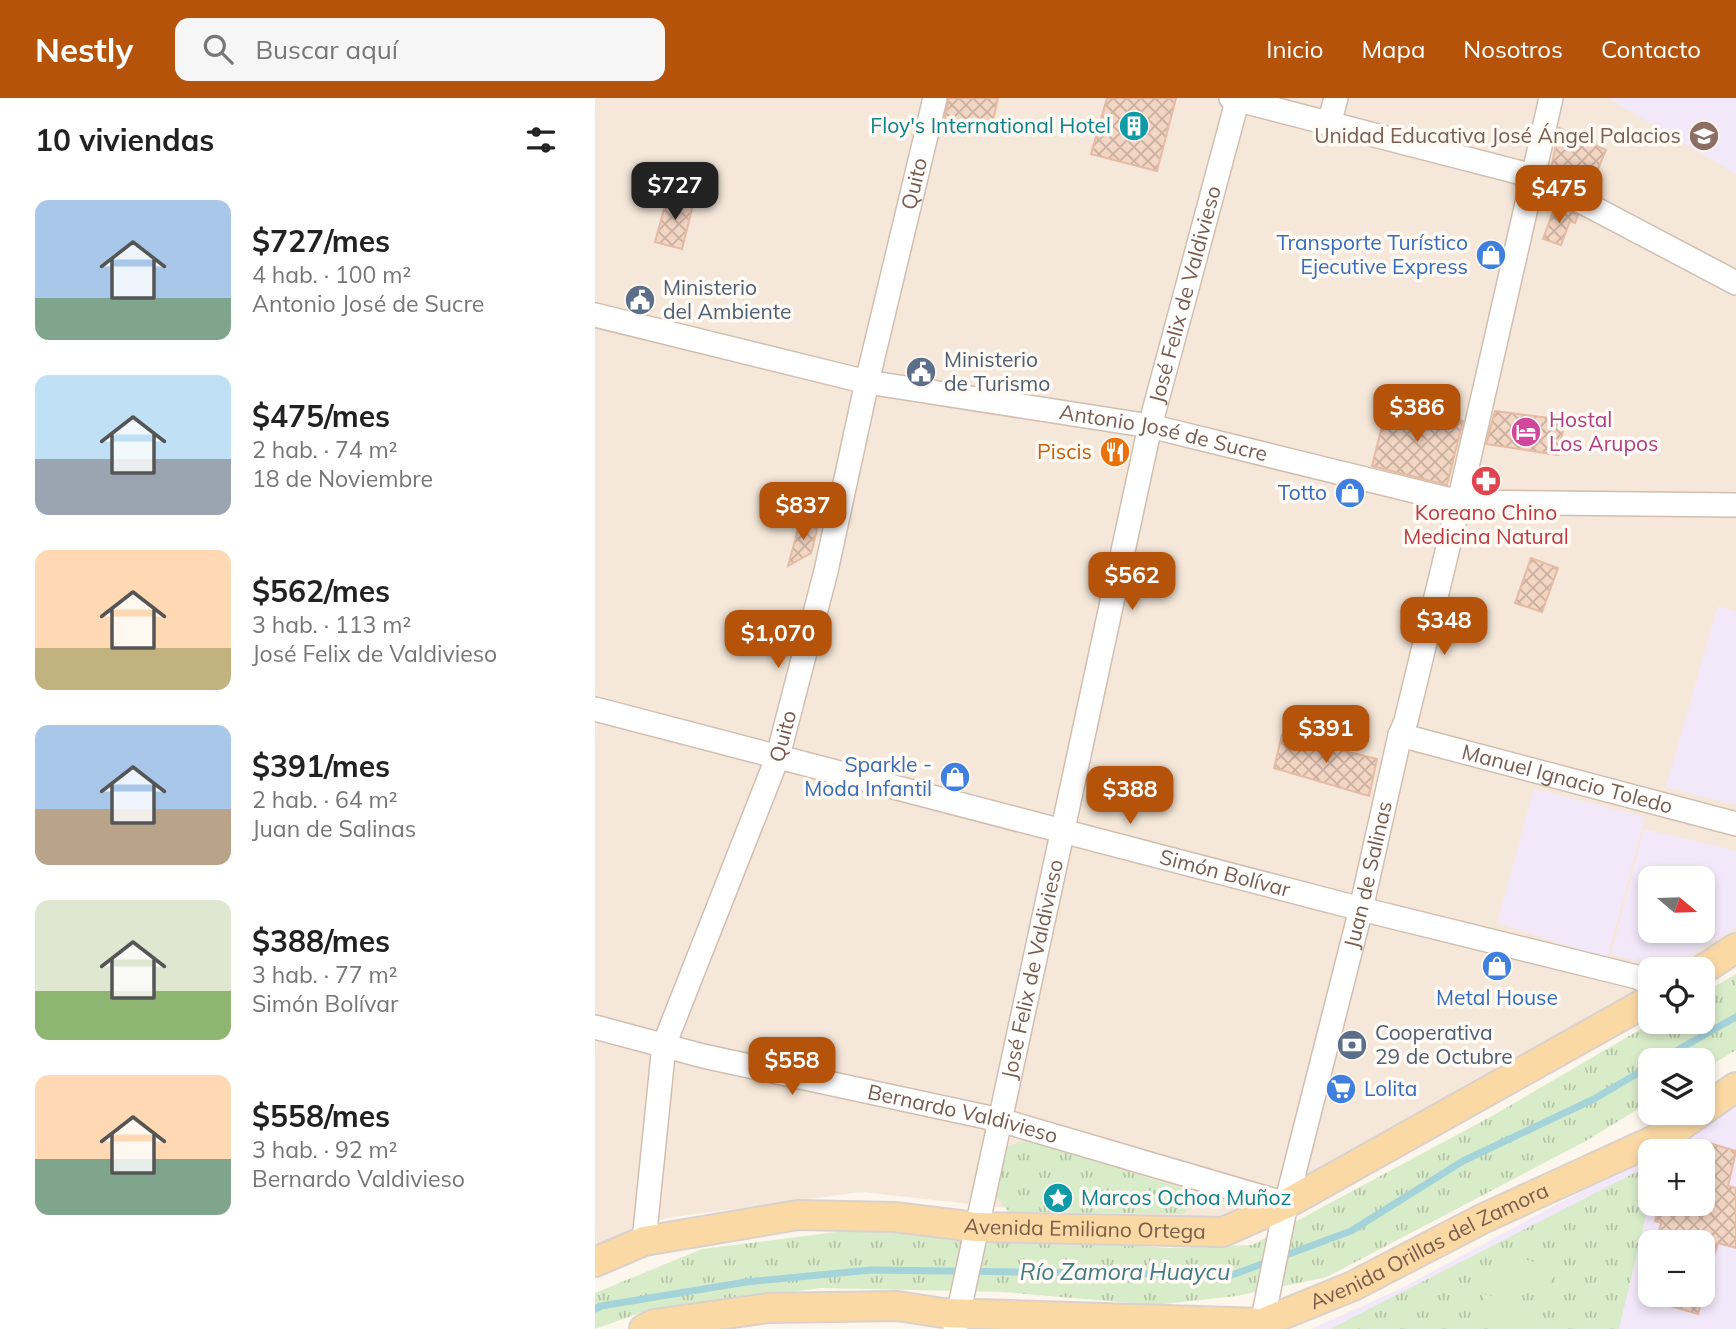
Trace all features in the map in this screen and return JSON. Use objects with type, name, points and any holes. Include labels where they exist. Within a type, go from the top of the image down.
[{"type":"main road","points":[[1715,962],[1736,948]]},
{"type":"main road","name":"Avenida Emiliano Ortega","points":[[595,1262],[644,1241],[798,1215],[894,1217],[976,1227],[1223,1232],[1286,1205],[1638,1007]]},
{"type":"main road","name":"Avenida Orillas del Zamora","points":[[1715,1102],[1736,1087]]},
{"type":"main road","name":"Avenida Orillas del Zamora","points":[[644,1329],[654,1324],[768,1308],[897,1306],[948,1321],[1262,1326],[1353,1286],[1482,1219],[1682,1125]]},
{"type":"street","name":"Quito","points":[[644,1241],[664,1045],[778,756],[826,571],[867,382],[935,98]]},
{"type":"street","points":[[1329,124],[1336,98]]},
{"type":"street","name":"Juan de Salinas","points":[[1262,1326],[1286,1205],[1459,502],[1551,98]]},
{"type":"street","points":[[1236,99],[1533,176],[1736,283]]},
{"type":"street","name":"José Felix de Valdivieso","points":[[948,1321],[976,1227],[1150,426],[1236,99]]},
{"type":"street","name":"Antonio José de Sucre","points":[[595,315],[867,382],[1150,426],[1459,502],[1736,505]]},
{"type":"street","name":"Simón Bolívar","points":[[595,709],[1361,909],[1638,977]]},
{"type":"street","name":"Manuel Ignacio Toledo","points":[[1400,735],[1736,824]]},
{"type":"street","name":"Bernardo Valdivieso","points":[[595,1027],[664,1045],[1000,1120],[1286,1205]]},
{"type":"shaded area","points":[[595,98],[1736,98],[1736,948],[1715,961],[1715,957],[1638,957],[1638,1007],[1223,1232],[861,1192],[666,1218],[595,1248]]},
{"type":"shaded area","name":"Unidad Educativa José Ángel Palacios","points":[[1608,98],[1736,98],[1736,174]]},
{"type":"shaded area","points":[[1718,606],[1736,612],[1736,805],[1666,787]]},
{"type":"shaded area","points":[[1534,789],[1645,817],[1607,959],[1497,923]]},
{"type":"shaded area","points":[[1644,829],[1736,851],[1736,927],[1715,940],[1715,866],[1638,866],[1638,943],[1710,943],[1687,957],[1638,957],[1638,961],[1611,954]]},
{"type":"shaded area","points":[[1736,1105],[1736,1329],[1311,1329],[1402,1288],[1638,1160],[1638,1216],[1715,1216],[1715,1139],[1677,1139],[1701,1125],[1715,1125],[1715,1117]]},
{"type":"green space","points":[[1736,974],[1736,1050],[1715,1063],[1715,1048],[1638,1048],[1638,1109],[1584,1142],[1327,1277],[1236,1296],[1155,1305],[1002,1292],[821,1288],[643,1312],[595,1329],[595,1293],[702,1249],[852,1230],[1169,1248],[1252,1245],[1492,1116],[1638,1031],[1638,1034],[1715,1034],[1715,986]]},
{"type":"green space","points":[[1027,1140],[1197,1193],[1197,1202],[1183,1214],[1009,1212],[995,1196],[1007,1147]]},
{"type":"green space","points":[[1638,1171],[1638,1216],[1646,1216],[1643,1230],[1638,1230],[1638,1249],[1619,1329],[1330,1329]]},
{"type":"green space","points":[[1498,1252],[1555,1268],[1546,1298],[1488,1282]]},
{"type":"green space","points":[[1485,1294],[1542,1309],[1536,1329],[1496,1329],[1475,1323]]},
{"type":"building","points":[[949,98],[998,98],[991,129],[944,120]]},
{"type":"building","name":"Floy's International Hotel","points":[[1107,98],[1176,98],[1157,171],[1091,154]]},
{"type":"building","points":[[1559,128],[1606,150],[1589,190],[1555,172],[1552,165]]},
{"type":"building","points":[[668,194],[694,201],[682,249],[655,242]]},
{"type":"building","points":[[1556,204],[1578,215],[1575,223],[1570,221],[1561,245],[1543,239]]},
{"type":"building","points":[[1388,402],[1463,421],[1447,485],[1372,466]]},
{"type":"building","name":"Hostal Los Arupos","points":[[1495,411],[1565,420],[1558,455],[1486,444]]},
{"type":"building","points":[[800,522],[818,526],[811,553],[788,566]]},
{"type":"building","points":[[1531,558],[1558,568],[1542,612],[1515,603]]},
{"type":"building","points":[[1282,735],[1377,759],[1369,796],[1274,768]]},
{"type":"building","points":[[1715,1145],[1736,1151],[1728,1186],[1736,1188],[1736,1248],[1718,1243],[1715,1253],[1715,1230],[1659,1230],[1661,1223],[1655,1221],[1656,1216],[1715,1216]]},
{"type":"building","points":[[1674,1307],[1700,1307],[1698,1314]]},
{"type":"waterway","name":"Río Zamora Huaycu","points":[[1681,1048],[1736,1017]]},
{"type":"waterway","name":"Río Zamora Huaycu","points":[[595,1309],[746,1282],[871,1270],[1232,1275],[1351,1231],[1463,1161],[1594,1099],[1638,1073]]},
{"type":"place","name":"Floy's International Hotel","points":[[1134,126]]},
{"type":"place","name":"Unidad Educativa José Ángel Palacios","points":[[1704,136]]},
{"type":"place","name":"Transporte Turístico Ejecutive Express","points":[[1491,255]]},
{"type":"place","name":"Ministerio del Ambiente","points":[[640,300]]},
{"type":"place","name":"Ministerio de Turismo","points":[[921,372]]},
{"type":"place","name":"Hostal Los Arupos","points":[[1526,432]]},
{"type":"place","name":"Piscis","points":[[1115,452]]},
{"type":"place","name":"Koreano Chino Medicina Natural","points":[[1486,481]]},
{"type":"place","name":"Totto","points":[[1350,493]]},
{"type":"place","name":"Sparkle - Moda Infantil","points":[[955,777]]},
{"type":"place","name":"Metal House","points":[[1497,966]]},
{"type":"place","name":"Cooperativa 29 de Octubre","points":[[1352,1045]]},
{"type":"place","name":"Lolita","points":[[1341,1089]]},
{"type":"place","name":"Marcos Ochoa Muñoz","points":[[1058,1198]]}]
